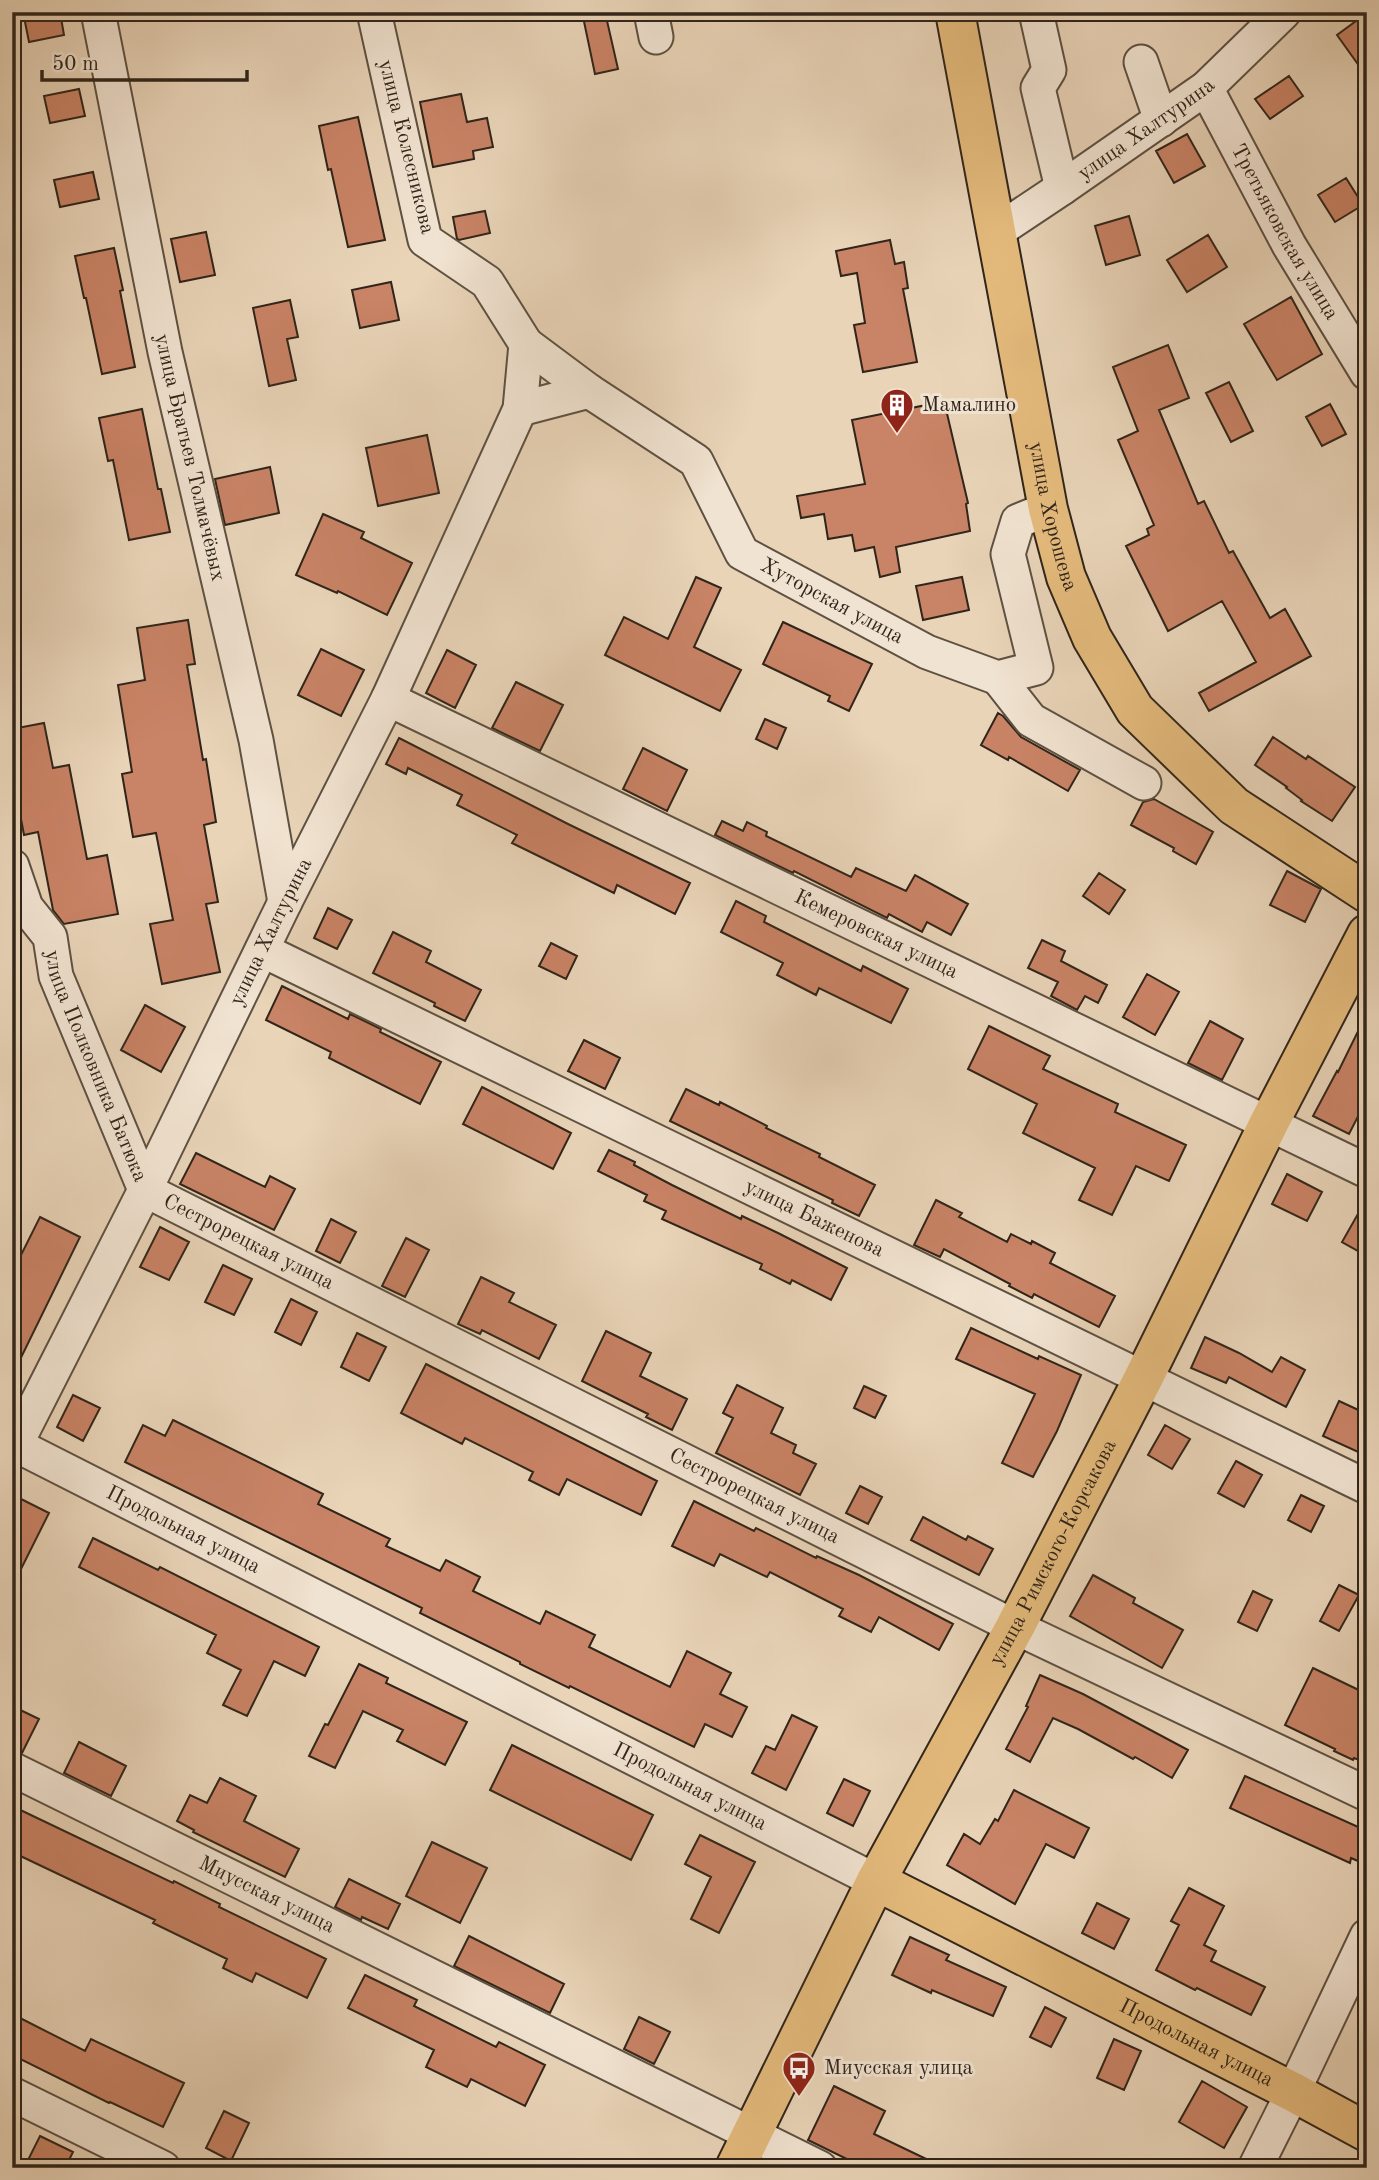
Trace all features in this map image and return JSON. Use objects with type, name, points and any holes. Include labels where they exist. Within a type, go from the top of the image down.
[{"type":"main road","name":"улица Хорошева","points":[[955,12],[1048,509],[1066,577],[1092,638],[1135,709],[1234,806],[1367,893]]},
{"type":"main road","name":"улица Римского-Корсакова","points":[[735,2168],[876,1881],[1015,1627],[1143,1379],[1269,1122],[1367,934]]},
{"type":"main road","name":"Продольная улица","points":[[876,1881],[1367,2132]]},
{"type":"street","name":"улица Братьев Толмачёвых","points":[[98,12],[165,352],[257,740],[285,902]]},
{"type":"street","name":"улица Колесникова","points":[[374,12],[425,240],[487,282],[526,344]]},
{"type":"street","points":[[1036,12],[1049,69],[1038,88],[1062,188]]},
{"type":"street","name":"улица Халтурина","points":[[996,232],[1206,88],[1248,28],[1284,12]]},
{"type":"street","points":[[1142,62],[1161,120]]},
{"type":"street","name":"Третьяковская улица","points":[[1206,88],[1289,245],[1367,373]]},
{"type":"street","name":"Хуторская улица","points":[[526,344],[589,391],[696,461],[742,553],[928,652],[999,678]]},
{"type":"street","points":[[526,344],[520,409],[589,391]]},
{"type":"street","name":"улица Халтурина","points":[[13,1446],[145,1190],[285,902],[388,699],[520,409]]},
{"type":"street","points":[[1048,509],[1018,521],[1008,554],[1036,668],[999,678],[1031,720],[1144,783]]},
{"type":"street","name":"Кемеровская улица","points":[[388,699],[1367,1171]]},
{"type":"street","name":"улица Полковника Батюка","points":[[12,866],[26,907],[50,937],[56,976],[145,1190]]},
{"type":"street","name":"улица Баженова","points":[[262,950],[1367,1487]]},
{"type":"street","name":"Сестрорецкая улица","points":[[145,1190],[1015,1627],[1367,1794]]},
{"type":"street","name":"Продольная улица","points":[[13,1446],[876,1881]]},
{"type":"street","name":"Миусская улица","points":[[12,1769],[821,2168]]},
{"type":"street","points":[[1255,2168],[1367,1936]]},
{"type":"street","points":[[12,2094],[163,2168]]},
{"type":"building","points":[[23,12],[60,12],[64,35],[29,42]]},
{"type":"building","points":[[582,12],[605,12],[618,69],[595,74]]},
{"type":"building","points":[[1367,13],[1367,77],[1337,35]]},
{"type":"building","points":[[1289,76],[1303,96],[1270,119],[1255,99]]},
{"type":"building","points":[[79,89],[85,116],[50,123],[44,96]]},
{"type":"building","points":[[461,94],[467,122],[487,118],[493,147],[473,151],[474,159],[433,167],[420,102]]},
{"type":"building","points":[[358,117],[385,240],[348,247],[319,126]]},
{"type":"building","points":[[1187,134],[1205,166],[1174,183],[1156,151]]},
{"type":"building","points":[[93,172],[99,199],[60,207],[54,180]]},
{"type":"building","points":[[1346,178],[1363,205],[1335,222],[1318,195]]},
{"type":"building","points":[[485,211],[490,233],[457,239],[453,217]]},
{"type":"building","points":[[1129,216],[1140,255],[1106,265],[1095,226]]},
{"type":"building","points":[[206,232],[215,275],[180,282],[171,239]]},
{"type":"building","points":[[1208,235],[1227,267],[1187,292],[1167,260]]},
{"type":"building","points":[[890,240],[895,264],[904,262],[908,288],[903,289],[917,362],[863,372],[854,325],[865,323],[857,273],[841,276],[836,251]]},
{"type":"building","points":[[114,248],[135,367],[102,374],[75,256]]},
{"type":"building","points":[[391,282],[399,320],[360,328],[352,290]]},
{"type":"building","points":[[1291,297],[1322,354],[1277,380],[1244,324]]},
{"type":"building","points":[[290,300],[298,337],[287,339],[296,380],[269,386],[253,308]]},
{"type":"building","points":[[1168,345],[1189,398],[1159,410],[1198,504],[1204,501],[1229,553],[1233,551],[1270,618],[1285,609],[1311,656],[1209,711],[1199,693],[1256,662],[1222,601],[1168,631],[1126,546],[1149,535],[1147,529],[1154,525],[1118,440],[1138,431],[1113,367]]},
{"type":"building","points":[[1229,382],[1253,431],[1231,442],[1206,393]]},
{"type":"building","points":[[931,404],[932,408],[945,405],[968,503],[970,531],[896,547],[900,572],[880,577],[874,547],[855,551],[852,535],[828,539],[824,514],[801,518],[797,496],[865,484],[852,420]]},
{"type":"building","points":[[1330,404],[1346,434],[1322,446],[1306,417]]},
{"type":"building","points":[[142,409],[158,489],[161,489],[170,532],[129,540],[113,460],[108,461],[99,418]]},
{"type":"building","points":[[427,435],[439,493],[378,506],[366,448]]},
{"type":"building","points":[[270,467],[279,513],[225,525],[215,479]]},
{"type":"building","points":[[323,514],[364,532],[361,538],[412,563],[387,615],[338,591],[337,593],[296,575]]},
{"type":"building","points":[[696,577],[721,588],[694,647],[741,670],[720,711],[605,655],[624,617],[668,639]]},
{"type":"building","points":[[962,577],[969,610],[923,620],[916,586]]},
{"type":"building","points":[[188,620],[195,664],[187,665],[216,822],[204,825],[218,902],[206,904],[220,972],[162,984],[150,924],[173,920],[156,833],[133,837],[122,774],[132,772],[118,685],[145,680],[137,628]]},
{"type":"building","points":[[783,622],[872,664],[849,711],[828,701],[830,696],[763,664]]},
{"type":"building","points":[[321,649],[364,670],[341,716],[298,695]]},
{"type":"building","points":[[447,650],[476,665],[455,708],[426,693]]},
{"type":"building","points":[[516,682],[563,705],[540,751],[492,728]]},
{"type":"building","points":[[998,713],[1021,737],[1080,770],[1068,791],[1009,757],[1008,760],[981,745]]},
{"type":"building","points":[[765,719],[786,728],[777,749],[756,739]]},
{"type":"building","points":[[44,723],[53,768],[69,765],[87,859],[107,855],[118,914],[64,924],[53,910],[38,832],[24,835],[12,771],[12,729]]},
{"type":"building","points":[[1273,737],[1355,787],[1332,821],[1255,765]]},
{"type":"building","points":[[399,738],[690,883],[675,914],[617,885],[614,893],[512,843],[517,835],[457,805],[462,795],[408,768],[406,774],[386,764]]},
{"type":"building","points":[[643,748],[687,770],[667,811],[623,789]]},
{"type":"building","points":[[1154,799],[1213,832],[1196,864],[1173,851],[1174,848],[1131,825],[1143,802]]},
{"type":"building","points":[[722,821],[743,831],[747,822],[767,832],[766,836],[851,877],[856,868],[906,891],[915,875],[968,904],[951,935],[927,922],[922,932],[889,914],[887,918],[715,835]]},
{"type":"building","points":[[1287,871],[1321,889],[1305,922],[1270,905]]},
{"type":"building","points":[[1099,873],[1125,890],[1109,914],[1083,896]]},
{"type":"building","points":[[736,901],[766,916],[764,922],[861,971],[863,966],[908,989],[891,1023],[819,988],[816,995],[777,975],[783,963],[721,932]]},
{"type":"building","points":[[328,908],[352,920],[337,949],[314,938]]},
{"type":"building","points":[[393,932],[431,951],[426,962],[481,990],[465,1021],[373,973]]},
{"type":"building","points":[[1042,940],[1065,951],[1061,961],[1107,985],[1098,1003],[1085,996],[1077,1010],[1051,996],[1058,982],[1028,968]]},
{"type":"building","points":[[551,943],[577,956],[566,979],[539,966]]},
{"type":"building","points":[[1147,974],[1179,992],[1155,1035],[1123,1017]]},
{"type":"building","points":[[282,986],[348,1019],[350,1014],[441,1062],[420,1104],[329,1058],[331,1052],[266,1020]]},
{"type":"building","points":[[145,1005],[185,1027],[161,1072],[121,1050]]},
{"type":"building","points":[[1367,1013],[1367,1099],[1349,1134],[1313,1116]]},
{"type":"building","points":[[1210,1021],[1243,1039],[1222,1080],[1188,1063]]},
{"type":"building","points":[[989,1026],[1050,1056],[1043,1069],[1118,1104],[1115,1112],[1186,1145],[1169,1181],[1136,1166],[1112,1215],[1079,1200],[1095,1168],[1023,1133],[1037,1104],[968,1069]]},
{"type":"building","points":[[584,1040],[620,1058],[605,1089],[568,1071]]},
{"type":"building","points":[[482,1087],[571,1133],[553,1169],[463,1124]]},
{"type":"building","points":[[686,1089],[719,1105],[720,1102],[875,1185],[859,1216],[832,1203],[833,1200],[670,1121]]},
{"type":"building","points":[[609,1150],[635,1162],[634,1165],[672,1185],[847,1268],[831,1300],[792,1280],[790,1284],[760,1269],[762,1264],[662,1219],[666,1211],[644,1201],[647,1195],[598,1171]]},
{"type":"building","points":[[196,1153],[265,1187],[270,1176],[295,1189],[274,1230],[180,1184]]},
{"type":"building","points":[[1287,1174],[1322,1192],[1307,1221],[1272,1204]]},
{"type":"building","points":[[1367,1198],[1367,1256],[1342,1242]]},
{"type":"building","points":[[936,1200],[962,1213],[959,1217],[1007,1242],[1011,1234],[1055,1253],[1050,1263],[1115,1296],[1099,1327],[1034,1294],[1032,1298],[944,1249],[940,1257],[914,1245]]},
{"type":"building","points":[[40,1217],[80,1237],[12,1376],[12,1273]]},
{"type":"building","points":[[331,1219],[356,1232],[340,1263],[316,1251]]},
{"type":"building","points":[[160,1227],[189,1242],[169,1280],[140,1267]]},
{"type":"building","points":[[406,1238],[429,1250],[405,1297],[382,1286]]},
{"type":"building","points":[[223,1265],[252,1279],[234,1315],[205,1302]]},
{"type":"building","points":[[481,1277],[514,1293],[509,1302],[556,1325],[539,1359],[482,1330],[480,1334],[458,1324]]},
{"type":"building","points":[[291,1299],[317,1312],[301,1345],[275,1332]]},
{"type":"building","points":[[971,1328],[1038,1359],[1039,1356],[1081,1375],[1057,1431],[1033,1477],[1002,1463],[1035,1394],[956,1359]]},
{"type":"building","points":[[606,1331],[651,1353],[640,1376],[687,1399],[672,1430],[646,1417],[648,1414],[582,1381]]},
{"type":"building","points":[[357,1333],[386,1347],[369,1381],[341,1367]]},
{"type":"building","points":[[1205,1337],[1272,1372],[1281,1357],[1305,1370],[1286,1407],[1229,1377],[1226,1383],[1191,1368]]},
{"type":"building","points":[[426,1364],[657,1481],[641,1515],[567,1479],[559,1495],[529,1480],[533,1472],[465,1438],[462,1444],[401,1413]]},
{"type":"building","points":[[737,1385],[783,1408],[771,1433],[796,1445],[793,1453],[816,1464],[800,1495],[716,1453],[733,1418],[723,1413]]},
{"type":"building","points":[[864,1386],[886,1396],[875,1418],[854,1408]]},
{"type":"building","points":[[73,1395],[100,1408],[83,1441],[57,1427]]},
{"type":"building","points":[[1339,1401],[1367,1414],[1367,1456],[1323,1436]]},
{"type":"building","points":[[173,1420],[323,1494],[318,1504],[390,1539],[386,1546],[440,1571],[446,1560],[480,1577],[473,1591],[540,1624],[546,1611],[595,1635],[589,1647],[670,1687],[687,1651],[731,1673],[720,1694],[747,1707],[732,1737],[705,1724],[694,1747],[520,1664],[420,1613],[422,1608],[125,1462],[143,1425],[165,1436]]},
{"type":"building","points":[[1165,1425],[1190,1439],[1172,1469],[1148,1455]]},
{"type":"building","points":[[1236,1461],[1262,1475],[1244,1507],[1218,1493]]},
{"type":"building","points":[[860,1486],[882,1497],[868,1524],[846,1513]]},
{"type":"building","points":[[1301,1495],[1324,1506],[1311,1532],[1288,1520]]},
{"type":"building","points":[[21,1499],[49,1513],[12,1587],[12,1517]]},
{"type":"building","points":[[694,1501],[754,1531],[756,1528],[816,1558],[817,1556],[859,1575],[953,1624],[939,1650],[879,1617],[871,1632],[839,1616],[843,1609],[770,1572],[767,1577],[720,1554],[714,1566],[672,1546]]},
{"type":"building","points":[[923,1517],[966,1540],[968,1536],[993,1549],[979,1575],[911,1540]]},
{"type":"building","points":[[93,1538],[158,1570],[160,1567],[319,1647],[305,1676],[274,1661],[247,1716],[223,1705],[241,1670],[207,1653],[216,1635],[79,1567]]},
{"type":"building","points":[[1093,1575],[1135,1598],[1133,1603],[1183,1630],[1162,1668],[1070,1616]]},
{"type":"building","points":[[1339,1585],[1359,1595],[1339,1631],[1320,1621]]},
{"type":"building","points":[[1253,1591],[1272,1600],[1257,1631],[1238,1622]]},
{"type":"building","points":[[359,1664],[388,1678],[386,1683],[467,1722],[445,1765],[397,1741],[403,1730],[363,1711],[335,1768],[309,1756]]},
{"type":"building","points":[[1313,1668],[1367,1694],[1367,1763],[1354,1758],[1353,1760],[1285,1725]]},
{"type":"building","points":[[1040,1675],[1083,1694],[1188,1750],[1172,1778],[1053,1718],[1030,1762],[1006,1749],[1028,1707],[1026,1706]]},
{"type":"building","points":[[12,1706],[39,1719],[22,1753],[12,1750]]},
{"type":"building","points":[[792,1715],[817,1727],[786,1790],[752,1773],[766,1746],[775,1750]]},
{"type":"building","points":[[79,1742],[126,1766],[111,1796],[64,1773]]},
{"type":"building","points":[[512,1745],[653,1815],[631,1860],[490,1790]]},
{"type":"building","points":[[1245,1776],[1367,1831],[1367,1865],[1351,1858],[1350,1863],[1230,1808]]},
{"type":"building","points":[[220,1778],[256,1796],[244,1821],[299,1849],[285,1877],[193,1832],[194,1830],[177,1821],[190,1795],[207,1803]]},
{"type":"building","points":[[844,1779],[870,1791],[853,1826],[827,1813]]},
{"type":"building","points":[[1014,1790],[1089,1828],[1074,1858],[1046,1844],[1015,1904],[947,1865],[964,1834],[980,1844],[995,1819],[998,1821]]},
{"type":"building","points":[[12,1806],[173,1883],[174,1881],[220,1904],[219,1907],[326,1959],[307,1998],[256,1973],[252,1982],[223,1968],[227,1959],[153,1923],[155,1920],[12,1852]]},
{"type":"building","points":[[700,1835],[755,1862],[719,1933],[691,1919],[711,1877],[685,1864]]},
{"type":"building","points":[[432,1842],[487,1868],[460,1923],[406,1896]]},
{"type":"building","points":[[349,1879],[400,1904],[388,1929],[335,1907]]},
{"type":"building","points":[[1189,1888],[1224,1906],[1204,1945],[1216,1951],[1211,1961],[1265,1987],[1251,2015],[1156,1970],[1179,1925],[1171,1921]]},
{"type":"building","points":[[1097,1903],[1129,1919],[1114,1949],[1082,1933]]},
{"type":"building","points":[[469,1936],[564,1984],[550,2013],[454,1966]]},
{"type":"building","points":[[910,1937],[949,1955],[946,1960],[1006,1987],[993,2016],[892,1975]]},
{"type":"building","points":[[365,1975],[417,2000],[414,2006],[496,2047],[499,2042],[545,2065],[525,2106],[471,2079],[467,2087],[426,2067],[434,2050],[348,2008]]},
{"type":"building","points":[[1045,2007],[1066,2018],[1051,2047],[1030,2037]]},
{"type":"building","points":[[639,2017],[670,2032],[654,2064],[624,2049]]},
{"type":"building","points":[[20,2018],[85,2051],[91,2039],[184,2083],[163,2127],[12,2055],[12,2034]]},
{"type":"building","points":[[1114,2039],[1141,2051],[1124,2090],[1097,2078]]},
{"type":"building","points":[[1202,2081],[1247,2107],[1224,2148],[1179,2122]]},
{"type":"building","points":[[834,2086],[885,2111],[874,2134],[945,2168],[865,2168],[808,2140]]},
{"type":"building","points":[[224,2111],[249,2123],[231,2161],[206,2148]]},
{"type":"building","points":[[40,2136],[73,2152],[65,2168],[24,2168]]},
{"type":"place","name":"Мамалино","points":[[897,435]]},
{"type":"place","name":"Миусская улица","points":[[799,2098]]}]
